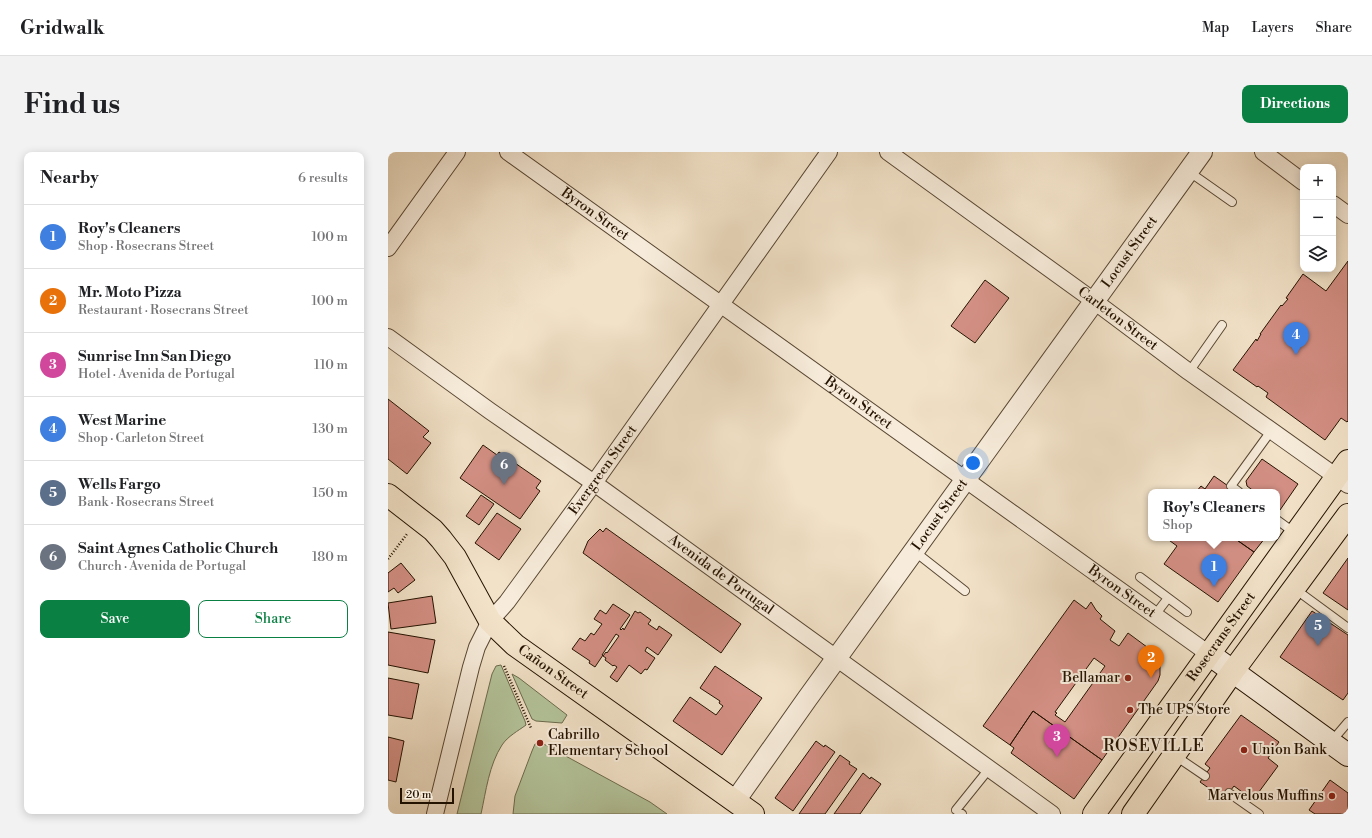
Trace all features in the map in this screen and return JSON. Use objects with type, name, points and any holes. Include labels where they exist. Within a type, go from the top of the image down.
[{"type":"main road","name":"Rosecrans Street","points":[[1094,814],[1296,534],[1344,474]]},
{"type":"main road","name":"Cañon Street","points":[[388,495],[441,538],[455,557],[490,621],[515,644],[753,814]]},
{"type":"main road","name":"Rosecrans Street","points":[[1133,814],[1233,671],[1348,515]]},
{"type":"main road","points":[[1209,654],[1340,749]]},
{"type":"street","points":[[388,248],[457,152]]},
{"type":"street","name":"Byron Street","points":[[508,152],[965,481],[1209,654]]},
{"type":"street","name":"Evergreen Street","points":[[435,814],[473,660],[477,647],[490,621],[506,602],[594,483],[829,152]]},
{"type":"street","name":"Carleton Street","points":[[888,152],[1271,431],[1344,474]]},
{"type":"street","name":"Locust Street","points":[[735,801],[807,698],[1202,152]]},
{"type":"street","points":[[1263,152],[1300,180]]},
{"type":"street","points":[[1336,206],[1348,215]]},
{"type":"street","name":"Avenida de Portugal","points":[[388,337],[490,411],[594,483],[1052,814]]},
{"type":"lane","points":[[1188,171],[1232,202]]},
{"type":"lane","points":[[1189,372],[1222,324]]},
{"type":"lane","points":[[1235,489],[1231,486],[1271,431]]},
{"type":"lane","points":[[1280,522],[1296,534]]},
{"type":"lane","points":[[914,551],[965,591]]},
{"type":"lane","points":[[1140,577],[1187,612]]},
{"type":"lane","points":[[1294,588],[1348,628]]},
{"type":"lane","points":[[1155,615],[1168,598]]},
{"type":"lane","points":[[1340,749],[1348,722]]},
{"type":"lane","points":[[1174,755],[1205,776]]},
{"type":"lane","points":[[962,814],[956,810],[989,769]]},
{"type":"lane","points":[[1229,793],[1259,814]]},
{"type":"path","points":[[388,559],[405,537]]},
{"type":"path","points":[[504,666],[531,728]]},
{"type":"green space","points":[[501,665],[526,725],[507,739],[502,745],[488,778],[481,814],[457,814],[492,674],[496,666]]},
{"type":"green space","points":[[512,674],[567,715],[562,723],[536,721],[532,719]]},
{"type":"green space","points":[[540,742],[650,802],[667,814],[513,814],[515,796],[535,744]]},
{"type":"building","points":[[1348,261],[1348,421],[1347,422],[1341,418],[1325,440],[1266,397],[1268,393],[1233,370],[1256,339],[1257,341],[1260,334],[1281,305],[1282,306],[1288,299],[1286,298],[1303,274],[1326,291]]},
{"type":"building","points":[[985,280],[1009,298],[975,343],[951,326]]},
{"type":"building","points":[[388,399],[429,431],[423,437],[431,443],[407,474],[388,459]]},
{"type":"building","points":[[483,445],[497,455],[499,452],[541,481],[536,488],[540,491],[520,519],[460,478]]},
{"type":"building","points":[[1262,459],[1298,484],[1280,510],[1280,489],[1251,489],[1247,486],[1246,481]]},
{"type":"building","points":[[1214,476],[1231,488],[1230,489],[1205,489]]},
{"type":"building","points":[[481,495],[494,504],[479,525],[466,516]]},
{"type":"building","points":[[497,513],[521,529],[499,560],[475,543]]},
{"type":"building","points":[[606,528],[741,624],[721,653],[583,553],[588,541],[600,529],[603,532]]},
{"type":"building","points":[[1170,541],[1238,541],[1254,552],[1218,602],[1164,564],[1177,546]]},
{"type":"building","points":[[1238,541],[1263,541],[1254,552]]},
{"type":"building","points":[[1348,558],[1348,610],[1323,593]]},
{"type":"building","points":[[401,563],[415,580],[398,593],[394,588],[388,592],[388,573]]},
{"type":"building","points":[[432,596],[436,623],[391,629],[388,603]]},
{"type":"building","name":"Bellamar","points":[[1074,600],[1086,609],[1091,602],[1102,616],[1100,619],[1115,631],[1110,640],[1119,646],[1128,633],[1157,655],[1160,662],[1160,675],[1158,681],[1102,760],[1033,711],[1010,745],[983,726]],"holes":[[[1094,658],[1105,666],[1065,722],[1055,715],[1057,713],[1055,712]]]},
{"type":"building","points":[[613,604],[630,615],[620,629],[621,630],[623,628],[624,630],[635,611],[638,613],[640,612],[651,620],[648,624],[657,630],[659,626],[672,635],[658,655],[647,647],[645,651],[655,658],[647,670],[645,669],[641,674],[629,665],[617,682],[610,677],[617,667],[605,660],[606,658],[603,656],[606,652],[607,653],[619,636],[616,634],[595,667],[589,663],[590,661],[572,649],[580,638],[585,641],[591,633],[594,635],[602,624],[594,619],[600,610],[606,614]]},
{"type":"building","points":[[1312,611],[1348,635],[1348,693],[1343,700],[1280,657]]},
{"type":"building","points":[[388,632],[435,640],[428,673],[388,665]]},
{"type":"building","points":[[715,666],[762,698],[722,755],[673,721],[690,697],[716,715],[723,706],[719,703],[720,701],[700,688]]},
{"type":"building","points":[[388,678],[419,684],[412,719],[388,715]]},
{"type":"building","points":[[1033,711],[1102,760],[1074,799],[1011,753],[1014,748],[1010,745]]},
{"type":"building","name":"Union Bank","points":[[1241,715],[1279,742],[1268,758],[1278,766],[1253,800],[1234,786],[1224,799],[1200,782],[1210,768],[1205,764]]},
{"type":"building","points":[[388,737],[404,741],[396,782],[388,780]]},
{"type":"building","points":[[816,741],[835,752],[793,811],[775,798]]},
{"type":"building","points":[[840,755],[850,762],[849,764],[857,769],[825,814],[799,814]]},
{"type":"building","points":[[863,773],[870,779],[871,777],[881,784],[860,814],[834,814]]},
{"type":"building","points":[[1330,780],[1348,793],[1348,814],[1315,814],[1309,810]]},
{"type":"place","name":"West Marine","points":[[1296,355]]},
{"type":"place","name":"Saint Agnes Catholic Church","points":[[504,485]]},
{"type":"place","name":"Roy's Cleaners","points":[[1214,587]]},
{"type":"place","name":"Wells Fargo","points":[[1318,646]]},
{"type":"place","name":"Bellamar","points":[[1128,678]]},
{"type":"place","name":"Mr. Moto Pizza","points":[[1151,678]]},
{"type":"place","name":"The UPS Store","points":[[1130,710]]},
{"type":"place","name":"Cabrillo Elementary School","points":[[540,743]]},
{"type":"place","name":"Union Bank","points":[[1244,750]]},
{"type":"place","name":"Sunrise Inn San Diego","points":[[1057,757]]},
{"type":"place","name":"Marvelous Muffins","points":[[1332,796]]},
{"type":"district","name":"ROSEVILLE","points":[[1154,746]]}]
